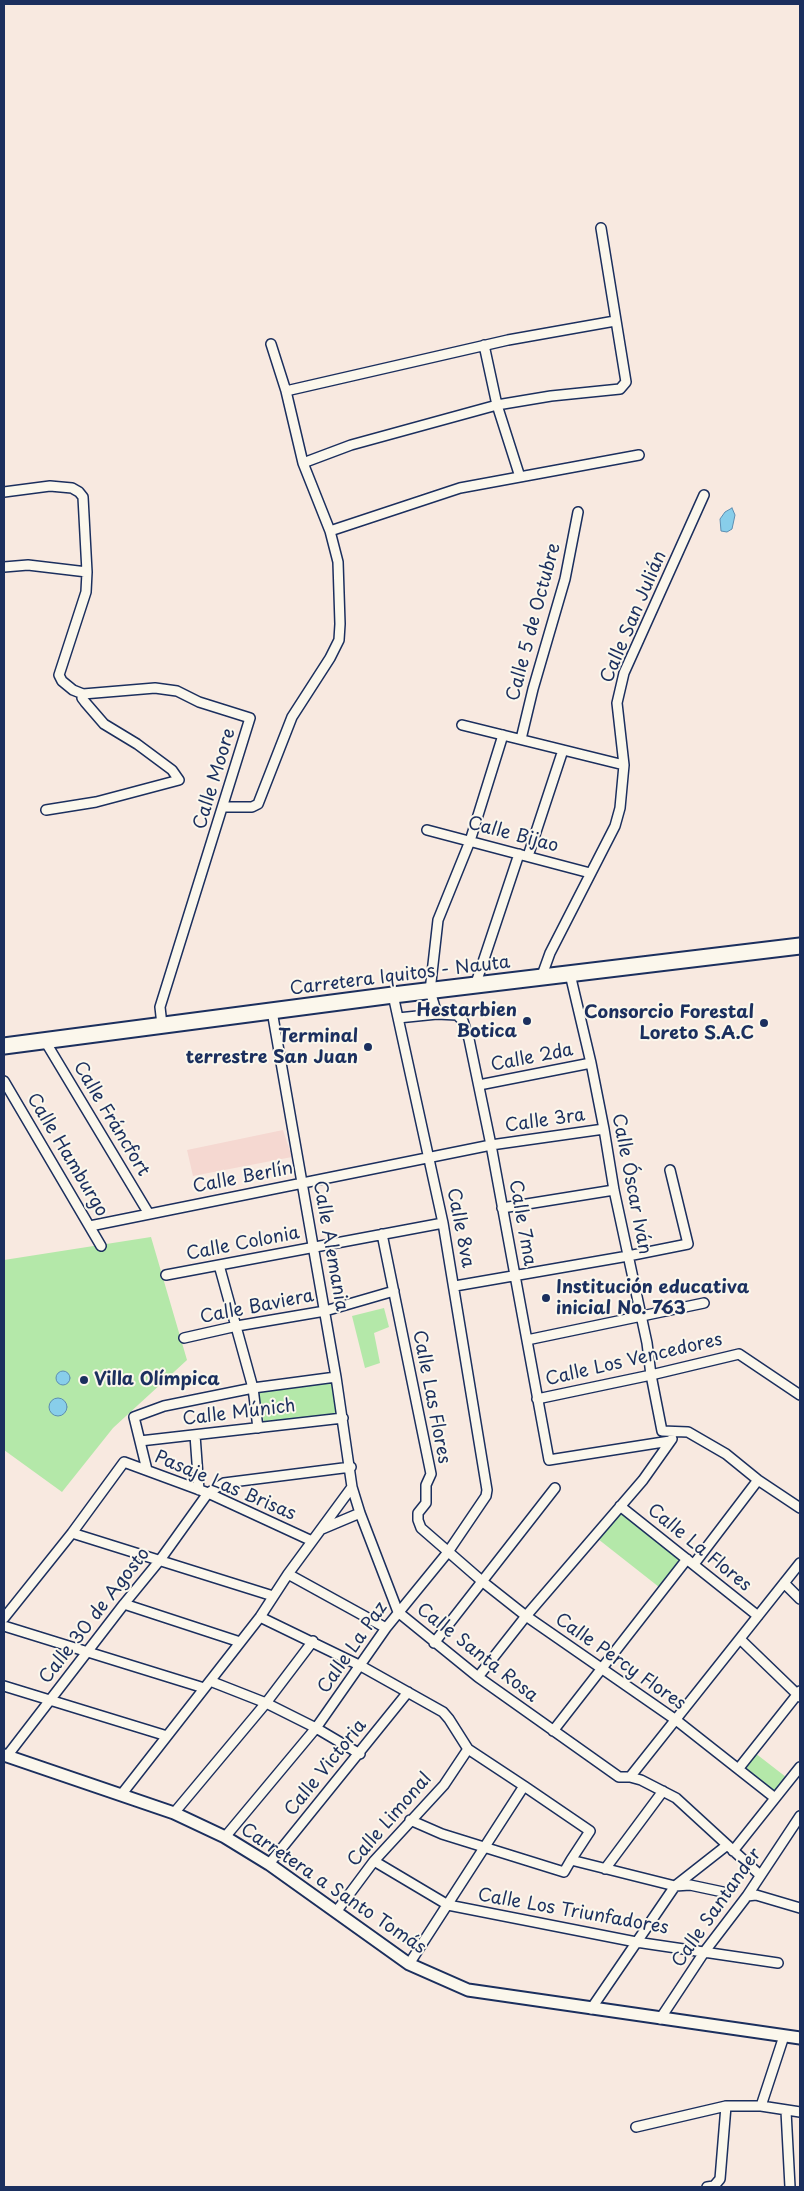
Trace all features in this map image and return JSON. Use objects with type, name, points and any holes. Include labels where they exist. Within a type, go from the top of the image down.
[{"type":"main road","name":"Carretera Iquitos - Nauta","points":[[4,1046],[393,995],[800,946]]},
{"type":"street","points":[[303,463],[350,445],[498,405],[551,396],[620,388],[626,382],[601,228]]},
{"type":"street","points":[[286,391],[484,345],[615,321]]},
{"type":"street","points":[[223,807],[252,807],[258,804],[292,717],[322,672],[338,640],[340,624],[338,562],[330,531],[303,463],[286,391],[271,344]]},
{"type":"street","points":[[484,345],[498,405],[520,477]]},
{"type":"street","points":[[330,531],[460,488],[639,455]]},
{"type":"street","points":[[4,492],[50,486],[72,488],[83,497],[87,572],[86,592],[59,675],[62,681],[73,690],[83,694],[82,698],[104,724],[137,744],[172,770],[179,780],[96,802],[46,810]]},
{"type":"street","name":"Calle San Julián","points":[[541,978],[550,953],[615,826],[620,808],[624,765],[617,703],[624,673],[704,495]]},
{"type":"street","name":"Calle 5 de Octubre","points":[[521,740],[533,688],[565,579],[578,512]]},
{"type":"street","points":[[4,567],[28,565],[87,572]]},
{"type":"street","name":"Calle Moore","points":[[83,694],[155,688],[177,690],[199,702],[250,718],[160,1007],[162,1025]]},
{"type":"street","points":[[462,725],[624,765]]},
{"type":"street","points":[[436,1014],[430,991],[438,920],[470,841],[503,735]]},
{"type":"street","points":[[476,986],[563,750]]},
{"type":"street","name":"Calle Bijao","points":[[427,830],[590,873]]},
{"type":"street","name":"Calle Óscar Iván","points":[[570,974],[591,1063],[662,1431],[679,1431]]},
{"type":"street","name":"Calle 8va","points":[[393,995],[443,1222],[455,1286],[483,1470]]},
{"type":"street","name":"Calle Alemania","points":[[272,1011],[343,1418],[351,1467],[352,1488]]},
{"type":"street","name":"Calle 7ma","points":[[398,1018],[436,1014],[458,1016],[463,1021],[469,1039],[491,1144],[549,1460],[670,1442]]},
{"type":"street","name":"Calle Fráncfort","points":[[45,1041],[149,1214]]},
{"type":"street","name":"Calle 2da","points":[[479,1084],[591,1063]]},
{"type":"street","name":"Calle Hamburgo","points":[[4,1081],[100,1246]]},
{"type":"street","name":"Calle 3ra","points":[[491,1144],[604,1129]]},
{"type":"street","name":"Calle Berlín","points":[[90,1226],[491,1144]]},
{"type":"street","points":[[455,1286],[688,1244],[670,1170]]},
{"type":"street","points":[[502,1208],[614,1190]]},
{"type":"street","name":"Calle Colonia","points":[[166,1276],[443,1222]]},
{"type":"street","name":"Calle Las Flores","points":[[382,1234],[430,1474],[426,1485],[426,1504],[418,1513],[418,1520],[428,1535],[448,1552]]},
{"type":"street","points":[[219,1265],[253,1388],[258,1428]]},
{"type":"street","name":"Calle Baviera","points":[[184,1338],[237,1326],[324,1311],[394,1291]]},
{"type":"street","points":[[527,1340],[704,1303]]},
{"type":"street","name":"Calle Los Vencedores","points":[[537,1398],[651,1376],[738,1354],[800,1395]]},
{"type":"street","points":[[147,1470],[134,1417],[164,1406],[253,1388],[336,1377]]},
{"type":"street","name":"Calle Múnich","points":[[140,1441],[343,1418]]},
{"type":"street","points":[[478,1677],[526,1616],[643,1480],[679,1431],[688,1432],[726,1454],[758,1480],[800,1508]]},
{"type":"street","points":[[195,1435],[199,1490]]},
{"type":"street","name":"Pasaje Las Brisas","points":[[72,1533],[124,1462],[199,1490],[312,1541]]},
{"type":"street","points":[[208,1494],[224,1483],[351,1467]]},
{"type":"street","name":"Calle La Paz","points":[[225,1838],[316,1728],[398,1612],[448,1552],[486,1496],[487,1490],[483,1470]]},
{"type":"street","points":[[553,1732],[602,1668],[758,1480]]},
{"type":"street","points":[[121,1795],[260,1617],[288,1574],[352,1488]]},
{"type":"street","name":"Calle Santa Rosa","points":[[352,1488],[360,1514],[398,1612],[478,1677],[619,1777],[630,1777],[676,1798],[760,1875]]},
{"type":"street","points":[[434,1643],[555,1488]]},
{"type":"street","name":"Calle 30 de Agosto","points":[[5,1756],[160,1560],[208,1494]]},
{"type":"street","name":"Calle La Flores","points":[[620,1506],[758,1616]]},
{"type":"street","points":[[322,1529],[360,1514]]},
{"type":"street","points":[[4,1618],[72,1533],[273,1596]]},
{"type":"street","name":"Calle Percy Flores","points":[[448,1552],[526,1616],[676,1720],[775,1798]]},
{"type":"street","points":[[630,1777],[800,1563]]},
{"type":"street","points":[[288,1574],[386,1628]]},
{"type":"street","points":[[784,1583],[800,1599]]},
{"type":"street","points":[[124,1604],[240,1642]]},
{"type":"street","points":[[260,1617],[361,1666],[442,1712],[449,1719],[468,1749],[590,1831],[564,1872],[442,1834],[410,1820]]},
{"type":"street","points":[[4,1626],[207,1684],[266,1703],[316,1728],[360,1754]]},
{"type":"street","points":[[739,1768],[799,1694],[740,1639]]},
{"type":"street","points":[[174,1813],[266,1703],[312,1641]]},
{"type":"street","points":[[4,1686],[167,1736]]},
{"type":"street","name":"Calle Victoria","points":[[269,1864],[360,1754],[408,1692]]},
{"type":"street","name":"Calle Limonal","points":[[336,1912],[374,1861],[444,1784],[468,1749]]},
{"type":"street","name":"Carretera a Santo Tomás","points":[[5,1756],[174,1813],[225,1838],[269,1864],[409,1964],[468,1990],[800,2038]]},
{"type":"street","points":[[592,2009],[675,1886],[730,1849],[775,1798],[797,1779],[800,1767]]},
{"type":"street","points":[[409,1964],[524,1786]]},
{"type":"street","points":[[605,1869],[663,1791]]},
{"type":"street","name":"Calle Santander","points":[[660,2019],[705,1951],[747,1896],[800,1816]]},
{"type":"street","points":[[571,1860],[675,1886],[690,1885],[723,1892]]},
{"type":"street","name":"Calle Los Triunfadores","points":[[374,1861],[448,1905],[636,1942],[778,1963]]},
{"type":"street","points":[[747,1896],[756,1895],[800,1908]]},
{"type":"street","points":[[761,2106],[784,2036]]},
{"type":"street","points":[[707,2187],[714,2186],[720,2179],[726,2106]]},
{"type":"street","points":[[636,2126],[726,2106],[761,2106],[800,2112]]},
{"type":"street","points":[[786,2111],[790,2187]]},
{"type":"shaded area","points":[[283,1130],[292,1157],[193,1176],[187,1150]]},
{"type":"green space","name":"Villa Olímpica","points":[[151,1237],[187,1360],[113,1428],[62,1492],[4,1450],[4,1260]]},
{"type":"green space","points":[[384,1308],[389,1327],[374,1333],[380,1363],[365,1368],[352,1316]]},
{"type":"green space","points":[[337,1378],[344,1417],[265,1427],[256,1388]]},
{"type":"green space","points":[[621,1511],[681,1559],[659,1587],[598,1539]]},
{"type":"green space","points":[[755,1753],[786,1777],[774,1794],[742,1768]]},
{"type":"water","points":[[732,508],[735,515],[732,529],[727,532],[721,531],[720,519],[725,512]]},
{"type":"water","points":[[60,1371],[66,1371],[70,1378],[66,1385],[60,1385],[56,1381],[56,1375]]},
{"type":"water","points":[[58,1398],[64,1401],[67,1407],[64,1413],[58,1416],[52,1413],[49,1407],[52,1401]]},
{"type":"place","name":"Hestarbien Botica","points":[[527,1021]]},
{"type":"place","name":"Consorcio Forestal Loreto S.A.C","points":[[764,1023]]},
{"type":"place","name":"Terminal terrestre San Juan","points":[[368,1047]]},
{"type":"place","name":"Institución educativa inicial No. 763","points":[[546,1298]]},
{"type":"place","name":"Villa Olímpica","points":[[84,1380]]}]
